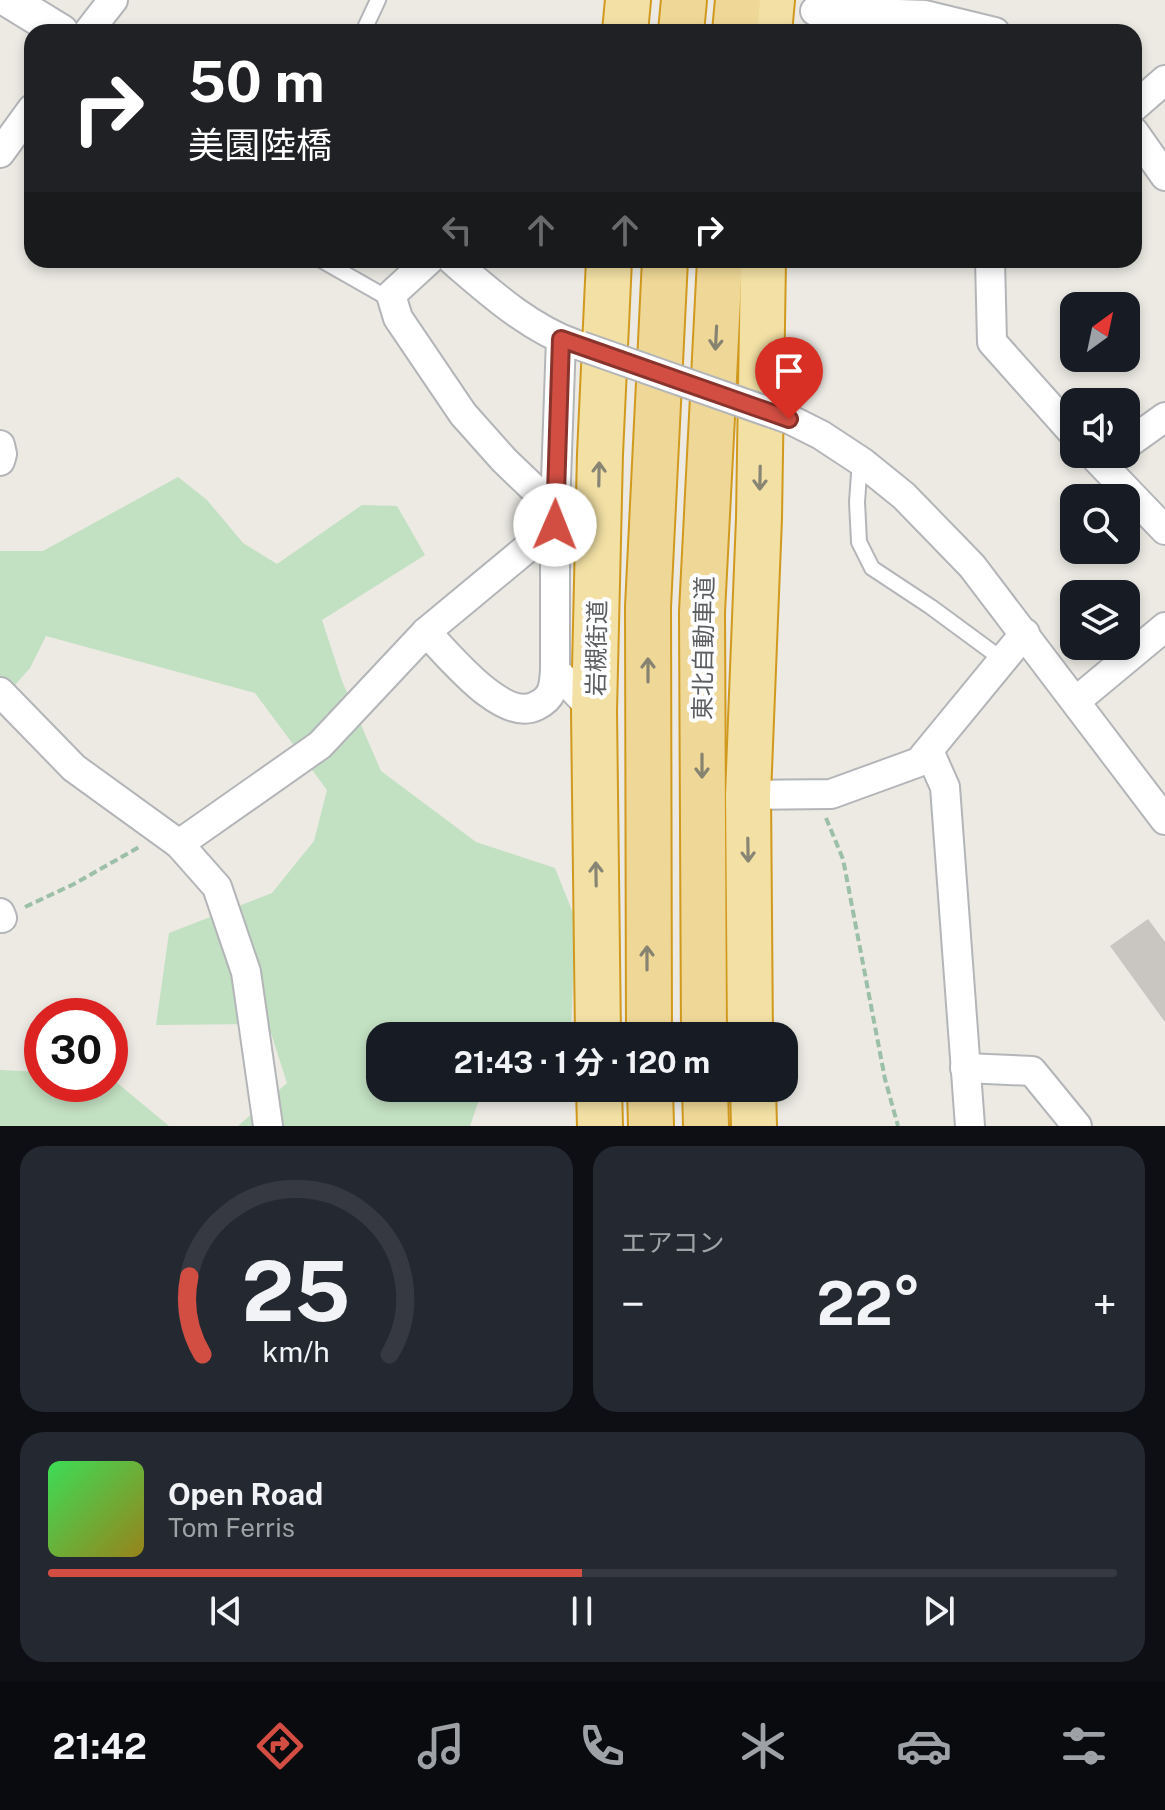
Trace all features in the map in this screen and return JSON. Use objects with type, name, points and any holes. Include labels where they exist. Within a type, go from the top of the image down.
[{"type":"highway","points":[[626,24],[628,0]]},
{"type":"highway","points":[[682,24],[684,0]]},
{"type":"highway","points":[[736,24],[738,0]]},
{"type":"highway","points":[[770,24],[772,0]]},
{"type":"highway","name":"岩槻街道","points":[[598,1022],[594,711],[600,454],[609,268]]},
{"type":"highway","points":[[649,1022],[648,607],[665,268]]},
{"type":"highway","name":"東北自動車道","points":[[704,1022],[702,612],[720,268]]},
{"type":"highway","points":[[750,1022],[748,795],[759,518],[763,268]]},
{"type":"highway","points":[[599,1102],[600,1126]]},
{"type":"highway","points":[[650,1102],[651,1126]]},
{"type":"highway","points":[[705,1102],[706,1126]]},
{"type":"highway","points":[[753,1102],[754,1126]]},
{"type":"street","points":[[94,24],[113,0]]},
{"type":"street","points":[[15,2],[49,24]]},
{"type":"street","points":[[815,14],[925,15],[960,24]]},
{"type":"street","points":[[1142,100],[1165,80]]},
{"type":"street","points":[[0,153],[24,120]]},
{"type":"street","points":[[1142,143],[1165,176]]},
{"type":"street","points":[[420,268],[391,295],[398,318],[463,414],[555,517]]},
{"type":"street","points":[[461,268],[499,300],[571,343],[789,419],[860,460],[904,496],[972,566],[1165,820]]},
{"type":"street","points":[[990,268],[992,342],[1060,418]]},
{"type":"street","points":[[426,632],[486,693],[515,709],[531,709],[547,701],[554,689],[555,517],[571,343]]},
{"type":"street","points":[[1140,435],[1165,417]]},
{"type":"street","points":[[0,445],[0,461]]},
{"type":"street","points":[[1111,468],[1165,530]]},
{"type":"street","points":[[172,838],[320,745],[426,632],[555,517]]},
{"type":"street","points":[[1076,701],[1165,627]]},
{"type":"street","points":[[748,795],[831,794],[919,762],[1025,633]]},
{"type":"street","points":[[555,670],[594,711]]},
{"type":"street","points":[[0,692],[74,768],[172,838],[217,887],[246,972],[268,1126]]},
{"type":"street","points":[[929,751],[945,787],[970,1126]]},
{"type":"street","points":[[965,1068],[1032,1071],[1077,1126]]},
{"type":"lane","points":[[367,24],[378,0]]},
{"type":"lane","points":[[335,268],[393,301]]},
{"type":"lane","points":[[860,460],[857,502],[859,542],[872,568],[1003,660]]},
{"type":"path","points":[[816,794],[843,859],[885,1079],[898,1126]]},
{"type":"path","points":[[1,915],[172,838]]},
{"type":"green space","points":[[178,477],[207,500],[243,543],[277,564],[362,505],[397,506],[425,555],[322,620],[342,681],[381,771],[476,842],[555,868],[575,918],[571,1022],[366,1022],[366,1102],[478,1102],[470,1126],[238,1126],[287,1083],[268,1024],[156,1025],[169,933],[272,893],[314,841],[327,790],[255,693],[46,636],[30,668],[0,702],[0,551],[43,551]]},
{"type":"green space","points":[[0,1070],[24,1071],[24,1102],[128,1102],[128,1092],[169,1126],[0,1126]]},
{"type":"building","points":[[1148,919],[1165,942],[1165,1022],[1110,946]]},
{"type":"route","points":[[555,525],[561,339],[789,419]]}]
